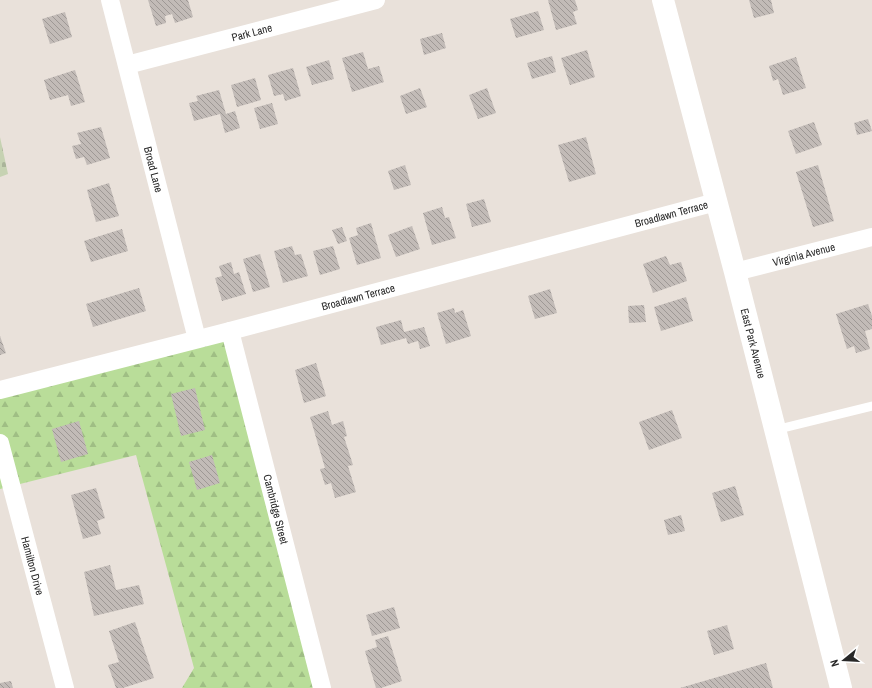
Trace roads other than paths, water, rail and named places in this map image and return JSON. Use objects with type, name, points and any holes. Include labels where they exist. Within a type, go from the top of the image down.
[{"type":"main road","name":"East Park Avenue","points":[[663,0],[735,272],[841,688]]},
{"type":"street","name":"Broad Lane","points":[[110,0],[197,339]]},
{"type":"street","name":"Park Lane","points":[[127,65],[376,0]]},
{"type":"street","name":"Broadlawn Terrace","points":[[0,390],[230,331],[716,202]]},
{"type":"street","name":"Virginia Avenue","points":[[735,272],[872,237]]},
{"type":"street","name":"Cambridge Street","points":[[230,331],[322,688]]},
{"type":"street","name":"Hamilton Drive","points":[[0,443],[65,688]]},
{"type":"lane","points":[[775,430],[872,406]]}]
